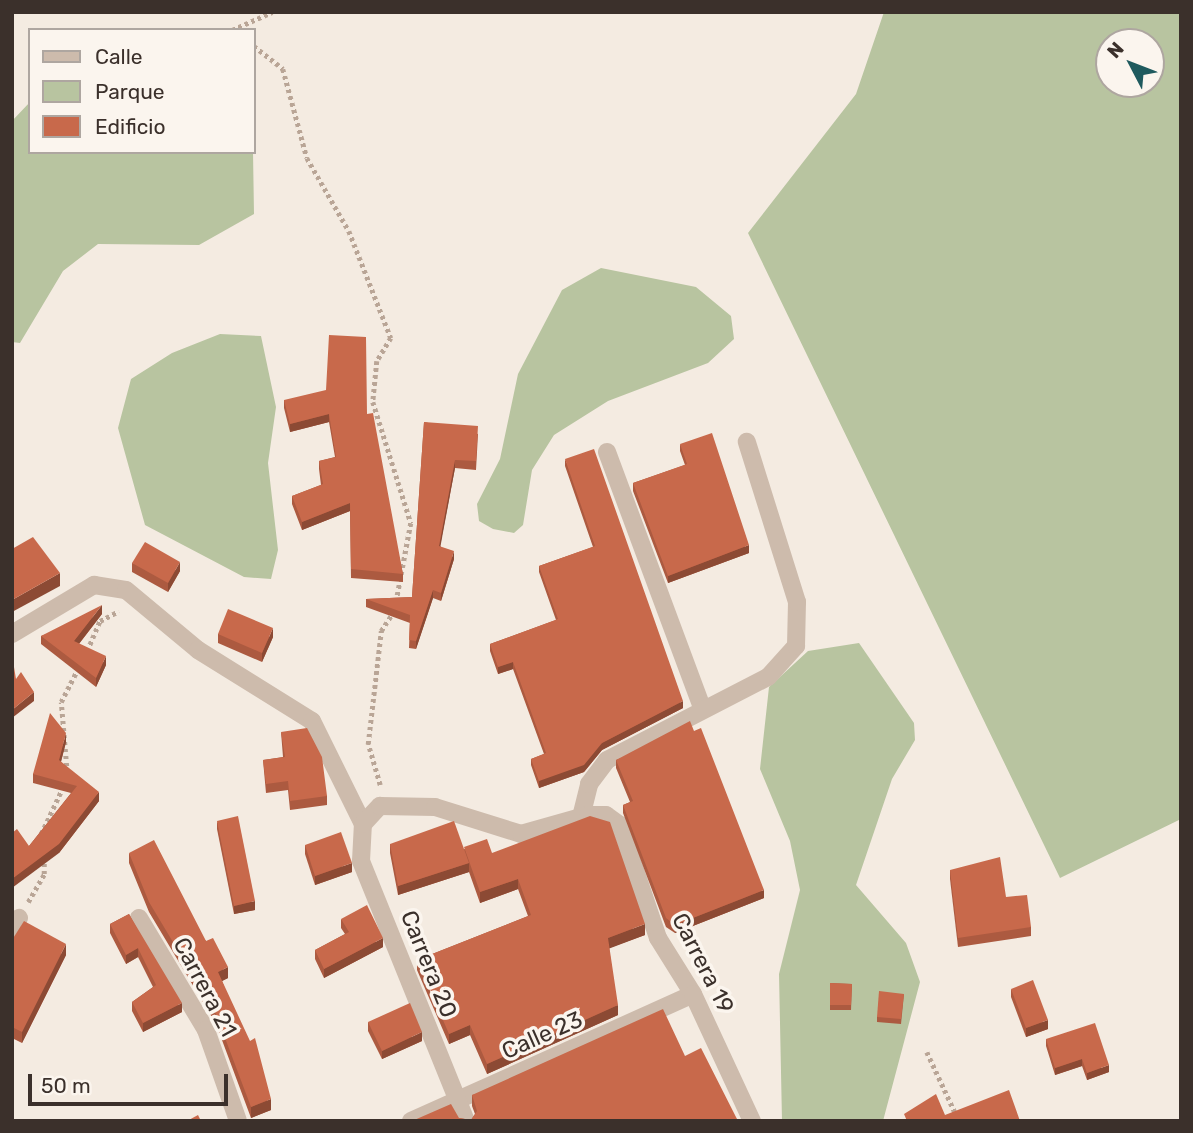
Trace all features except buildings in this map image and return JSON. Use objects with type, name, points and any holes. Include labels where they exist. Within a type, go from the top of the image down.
[{"type":"street","points":[[12,634],[93,585],[126,590],[198,650],[312,720],[363,824],[387,806],[435,807],[521,834],[581,817],[589,784],[607,760],[702,708],[768,677],[796,646],[800,631],[747,442]]},
{"type":"street","points":[[607,452],[702,708]]},
{"type":"street","name":"Carrera 19","points":[[581,817],[606,815],[620,825],[659,938],[693,994],[752,1121]]},
{"type":"street","name":"Carrera 20","points":[[363,824],[361,861],[466,1121]]},
{"type":"street","name":"Carrera 21","points":[[139,918],[206,1030],[238,1121]]},
{"type":"street","name":"Calle 23","points":[[411,1121],[693,994]]},
{"type":"path","points":[[236,28],[272,12]]},
{"type":"path","points":[[256,48],[283,69],[307,158],[349,231],[391,338],[377,360],[373,402],[411,523],[394,610],[381,631],[368,744],[387,806]]},
{"type":"path","points":[[15,924],[44,874],[43,824],[68,768],[64,690],[100,621],[143,605]]},
{"type":"path","points":[[927,1052],[959,1121]]},
{"type":"green space","points":[[884,12],[1181,12],[1181,819],[1060,878],[748,233],[856,94]]},
{"type":"green space","points":[[28,104],[28,154],[253,154],[254,214],[199,245],[98,244],[63,271],[20,343],[12,342],[12,121]]},
{"type":"green space","points":[[601,268],[696,287],[731,316],[734,339],[708,363],[608,401],[554,435],[532,470],[523,525],[514,533],[493,529],[479,521],[477,504],[500,459],[518,374],[562,290]]},
{"type":"green space","points":[[220,334],[261,336],[276,407],[268,463],[278,550],[271,579],[244,577],[145,525],[118,428],[131,379],[172,353]]},
{"type":"green space","points":[[859,643],[914,723],[915,740],[892,779],[856,885],[906,943],[920,982],[883,1121],[782,1121],[779,974],[800,890],[790,841],[760,769],[769,687],[808,651]]}]
